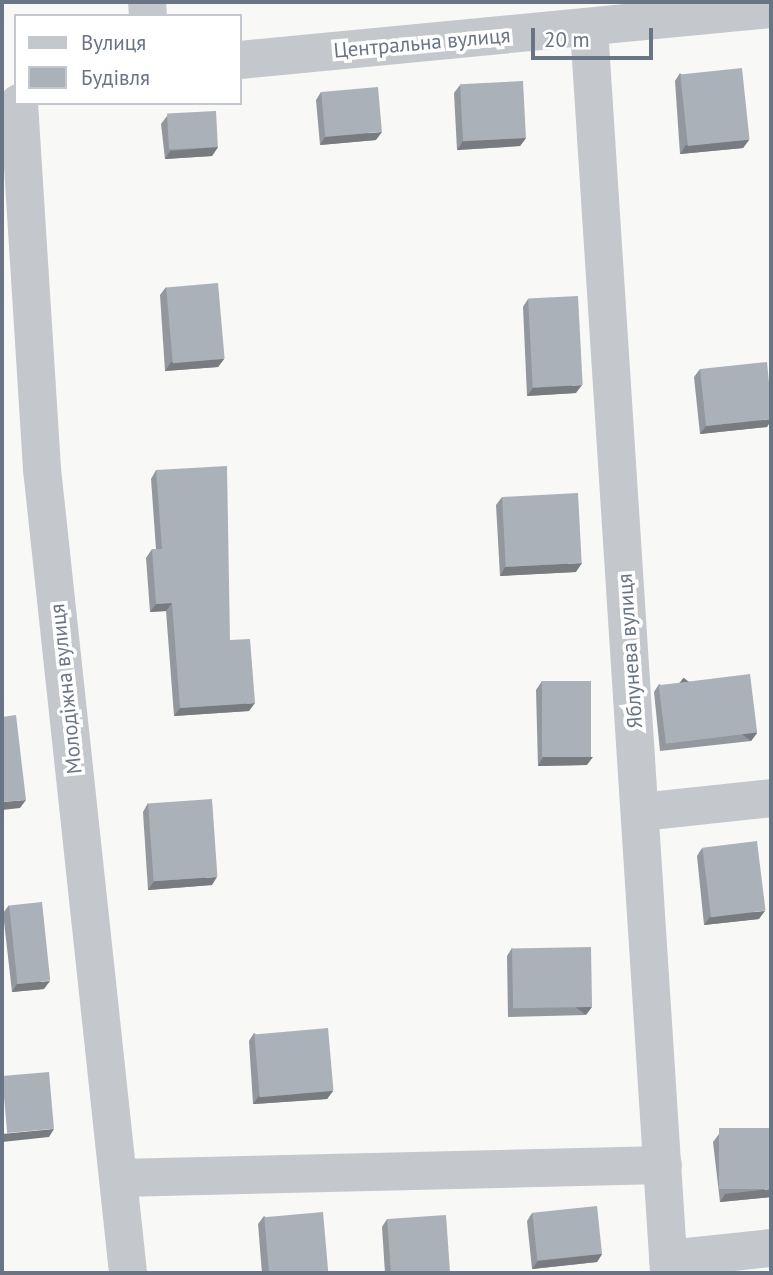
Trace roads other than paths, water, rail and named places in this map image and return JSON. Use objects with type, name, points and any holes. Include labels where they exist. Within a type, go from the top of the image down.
[{"type":"street","name":"Центральна вулиця","points":[[242,60],[589,28],[650,11],[771,9]]},
{"type":"street","name":"Яблунева вулиця","points":[[589,28],[669,1266]]},
{"type":"street","name":"Молодіжна вулиця","points":[[19,105],[42,469],[120,1178],[128,1273]]},
{"type":"street","points":[[641,812],[771,798]]},
{"type":"street","points":[[120,1178],[663,1166]]},
{"type":"street","points":[[669,1266],[771,1248]]}]
